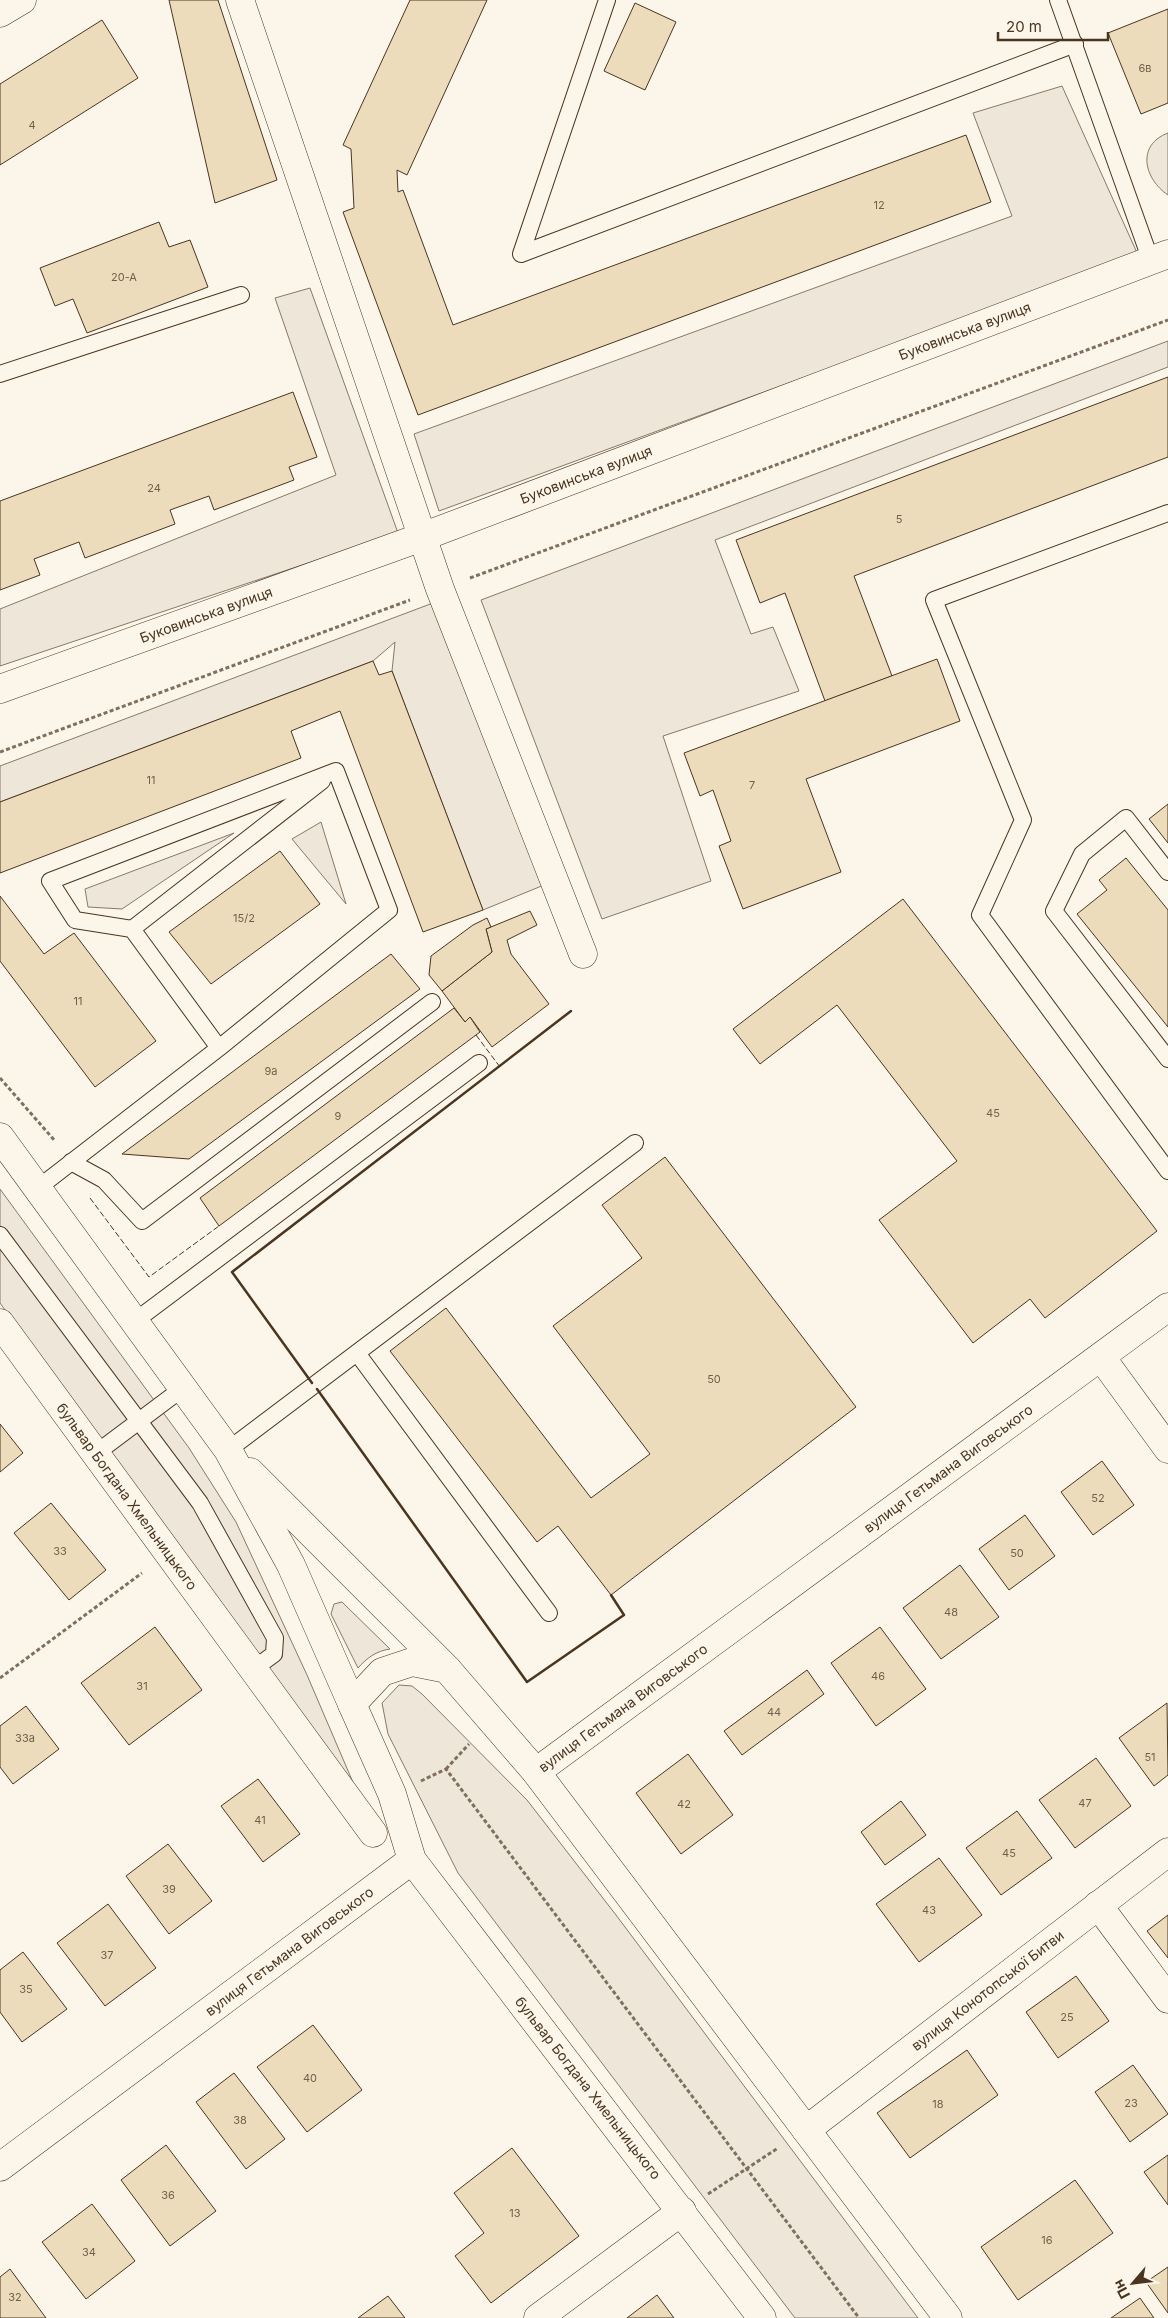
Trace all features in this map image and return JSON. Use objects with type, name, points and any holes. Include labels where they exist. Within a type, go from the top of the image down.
[{"type":"street","points":[[0,13],[22,0]]},
{"type":"street","points":[[240,0],[440,589],[583,954]]},
{"type":"street","name":"Буковинська вулиця","points":[[0,689],[422,537],[1160,257]]},
{"type":"street","points":[[0,1137],[228,1450],[291,1565],[392,1794],[412,1860]]},
{"type":"street","name":"вулиця Гетьмана Виговського","points":[[228,1450],[447,1669],[536,1772],[1168,1307]]},
{"type":"street","name":"бульвар Богдана Хмельницького","points":[[0,1323],[169,1553],[252,1670],[373,1832]]},
{"type":"street","points":[[1101,1357],[1168,1449]]},
{"type":"street","points":[[352,1704],[382,1672],[412,1662],[447,1669]]},
{"type":"street","points":[[536,1772],[948,2318]]},
{"type":"street","name":"вулиця Конотопської Битви","points":[[806,2130],[1168,1852]]},
{"type":"street","name":"вулиця Гетьмана Виговського","points":[[0,2167],[412,1860]]},
{"type":"street","name":"бульвар Богдана Хмельницького","points":[[412,1860],[762,2318]]},
{"type":"street","points":[[1098,1905],[1168,2000]]},
{"type":"street","points":[[538,2318],[682,2211]]},
{"type":"lane","points":[[607,0],[521,254],[1075,44]]},
{"type":"lane","points":[[1058,0],[1160,257]]},
{"type":"lane","points":[[0,374],[241,295]]},
{"type":"lane","points":[[1168,513],[934,600],[1023,820],[980,915],[1168,1172]]},
{"type":"lane","points":[[218,1048],[132,929],[75,920],[50,881],[336,771]]},
{"type":"lane","points":[[132,929],[336,771]]},
{"type":"lane","points":[[38,1188],[218,1048],[388,910],[336,771]]},
{"type":"lane","points":[[1168,872],[1126,818],[1082,854],[1054,911],[1168,1059]]},
{"type":"lane","points":[[71,1162],[104,1180],[142,1221],[432,1002]]},
{"type":"lane","points":[[135,1321],[479,1063]]},
{"type":"lane","points":[[228,1450],[635,1143]]},
{"type":"lane","points":[[0,1235],[200,1503],[275,1638],[274,1654],[252,1670]]},
{"type":"lane","points":[[357,1353],[549,1613]]},
{"type":"lane","points":[[95,1454],[183,1388]]},
{"type":"path","points":[[0,752],[1168,320]]},
{"type":"path","points":[[0,1078],[55,1141]]},
{"type":"path","points":[[0,1678],[169,1553]]},
{"type":"path","points":[[392,1794],[446,1769],[859,2318]]},
{"type":"path","points":[[682,2211],[806,2130]]},
{"type":"shaded area","points":[[1062,86],[1138,255],[439,511],[414,434],[1012,216],[973,113]]},
{"type":"shaded area","points":[[1168,133],[1168,195],[1153,180],[1147,162],[1151,146],[1158,138]]},
{"type":"shaded area","points":[[310,288],[398,533],[0,666],[0,609],[336,475],[275,298]]},
{"type":"shaded area","points":[[1168,341],[1168,367],[715,540],[751,634],[773,627],[799,691],[663,736],[711,881],[602,919],[481,600]]},
{"type":"shaded area","points":[[433,603],[544,885],[483,910],[392,671],[395,642],[373,661],[0,802],[0,766]]},
{"type":"shaded area","points":[[321,822],[346,904],[292,839]]},
{"type":"shaded area","points":[[234,833],[122,909],[88,907],[85,889]]},
{"type":"shaded area","points":[[0,1189],[189,1448],[236,1522],[307,1675],[370,1822],[0,1303]]},
{"type":"shaded area","points":[[342,1602],[390,1649],[372,1655],[358,1668],[331,1614],[334,1604]]},
{"type":"shaded area","points":[[399,1685],[412,1686],[422,1694],[527,1800],[616,1915],[918,2318],[795,2318],[458,1873],[388,1734],[382,1703]]},
{"type":"building","points":[[169,0],[218,0],[277,180],[215,203]]},
{"type":"building","points":[[410,0],[487,0],[407,175],[397,170],[398,192],[403,190],[453,325],[966,135],[991,202],[418,415],[343,212],[354,208],[351,149],[343,145]]},
{"type":"building","points":[[635,3],[676,22],[645,90],[604,71]]},
{"type":"building","points":[[1168,9],[1168,103],[1141,114],[1108,33]]},
{"type":"building","points":[[102,20],[138,78],[0,165],[0,84]]},
{"type":"building","points":[[159,222],[169,247],[190,240],[208,287],[87,333],[73,299],[55,306],[40,268]]},
{"type":"building","points":[[1168,377],[1168,457],[854,576],[892,676],[825,701],[785,593],[760,603],[736,540]]},
{"type":"building","points":[[293,392],[317,457],[289,467],[294,480],[214,510],[209,496],[170,510],[175,524],[85,558],[79,542],[34,559],[40,575],[0,590],[0,501]]},
{"type":"building","points":[[937,659],[960,721],[806,779],[841,872],[743,909],[719,846],[731,841],[713,790],[700,796],[684,753]]},
{"type":"building","points":[[373,661],[379,675],[392,671],[483,910],[423,932],[340,711],[291,731],[301,758],[0,873],[0,802]]},
{"type":"building","points":[[1168,804],[1168,843],[1149,819]]},
{"type":"building","points":[[280,851],[320,904],[211,984],[169,932]]},
{"type":"building","points":[[1126,858],[1168,910],[1168,1027],[1077,914],[1107,890],[1099,880]]},
{"type":"building","points":[[0,896],[44,954],[74,933],[156,1041],[95,1087],[0,961]]},
{"type":"building","points":[[903,899],[1157,1231],[1045,1318],[1030,1299],[973,1343],[879,1220],[957,1161],[837,1005],[760,1064],[733,1029]]},
{"type":"building","points":[[530,911],[537,925],[507,940],[511,954],[549,1004],[492,1047],[470,1017],[465,1022],[442,991],[492,952],[486,929]]},
{"type":"building","points":[[487,918],[491,927],[486,929],[492,952],[442,991],[429,975],[431,956],[473,925]]},
{"type":"building","points":[[391,954],[420,989],[189,1159],[122,1154]]},
{"type":"building","points":[[454,1008],[465,1022],[470,1017],[480,1032],[219,1226],[200,1198]]},
{"type":"building","points":[[665,1157],[856,1407],[611,1595],[558,1526],[537,1542],[390,1351],[446,1308],[591,1498],[650,1454],[553,1326],[642,1258],[602,1205]]},
{"type":"building","points":[[0,1424],[23,1453],[0,1472]]},
{"type":"building","points":[[1102,1461],[1134,1505],[1093,1535],[1061,1492]]},
{"type":"building","points":[[51,1503],[106,1570],[69,1600],[14,1533]]},
{"type":"building","points":[[1025,1515],[1055,1556],[1009,1590],[979,1549]]},
{"type":"building","points":[[960,1565],[999,1617],[941,1659],[903,1608]]},
{"type":"building","points":[[155,1627],[202,1690],[129,1745],[81,1683]]},
{"type":"building","points":[[880,1627],[926,1689],[876,1726],[831,1663]]},
{"type":"building","points":[[807,1670],[824,1694],[742,1755],[724,1731]]},
{"type":"building","points":[[1167,1703],[1168,1775],[1154,1786],[1119,1738]]},
{"type":"building","points":[[26,1706],[59,1749],[13,1784],[0,1767],[0,1726]]},
{"type":"building","points":[[688,1754],[733,1815],[681,1854],[636,1793]]},
{"type":"building","points":[[1096,1758],[1131,1806],[1075,1848],[1039,1800]]},
{"type":"building","points":[[258,1779],[300,1834],[263,1862],[221,1806]]},
{"type":"building","points":[[901,1801],[926,1835],[885,1865],[861,1832]]},
{"type":"building","points":[[1017,1811],[1052,1858],[1001,1895],[966,1848]]},
{"type":"building","points":[[168,1844],[212,1901],[169,1934],[126,1876]]},
{"type":"building","points":[[939,1858],[982,1915],[919,1962],[876,1904]]},
{"type":"building","points":[[108,1904],[156,1968],[105,2006],[57,1943]]},
{"type":"building","points":[[1168,1915],[1168,1958],[1147,1931]]},
{"type":"building","points":[[23,1952],[67,2009],[22,2042],[0,2012],[0,1970]]},
{"type":"building","points":[[1076,1976],[1109,2021],[1058,2058],[1026,2012]]},
{"type":"building","points":[[313,2025],[362,2090],[307,2132],[257,2067]]},
{"type":"building","points":[[967,2050],[998,2095],[910,2158],[877,2113]]},
{"type":"building","points":[[1133,2065],[1168,2114],[1130,2142],[1095,2092]]},
{"type":"building","points":[[234,2073],[285,2139],[246,2169],[196,2102]]},
{"type":"building","points":[[166,2145],[216,2211],[170,2246],[121,2180]]},
{"type":"building","points":[[512,2148],[579,2236],[491,2303],[455,2256],[484,2233],[454,2193]]},
{"type":"building","points":[[1168,2155],[1168,2205],[1144,2172]]},
{"type":"building","points":[[1075,2180],[1113,2233],[1018,2300],[981,2247]]},
{"type":"building","points":[[92,2204],[135,2261],[86,2299],[42,2242]]},
{"type":"building","points":[[1168,2267],[1168,2313],[1146,2282]]},
{"type":"building","points":[[10,2269],[46,2318],[0,2318],[0,2277]]},
{"type":"building","points":[[657,2295],[674,2318],[627,2318]]},
{"type":"building","points":[[388,2296],[405,2318],[358,2318]]},
{"type":"building","points":[[1140,2298],[1154,2318],[1111,2318]]},
{"type":"fence","points":[[476,1035],[500,1067]]},
{"type":"fence","points":[[90,1198],[149,1277],[219,1226]]},
{"type":"wall","points":[[312,1383],[232,1272],[571,1011]]},
{"type":"wall","points":[[317,1389],[527,1682],[624,1615],[611,1595]]}]
